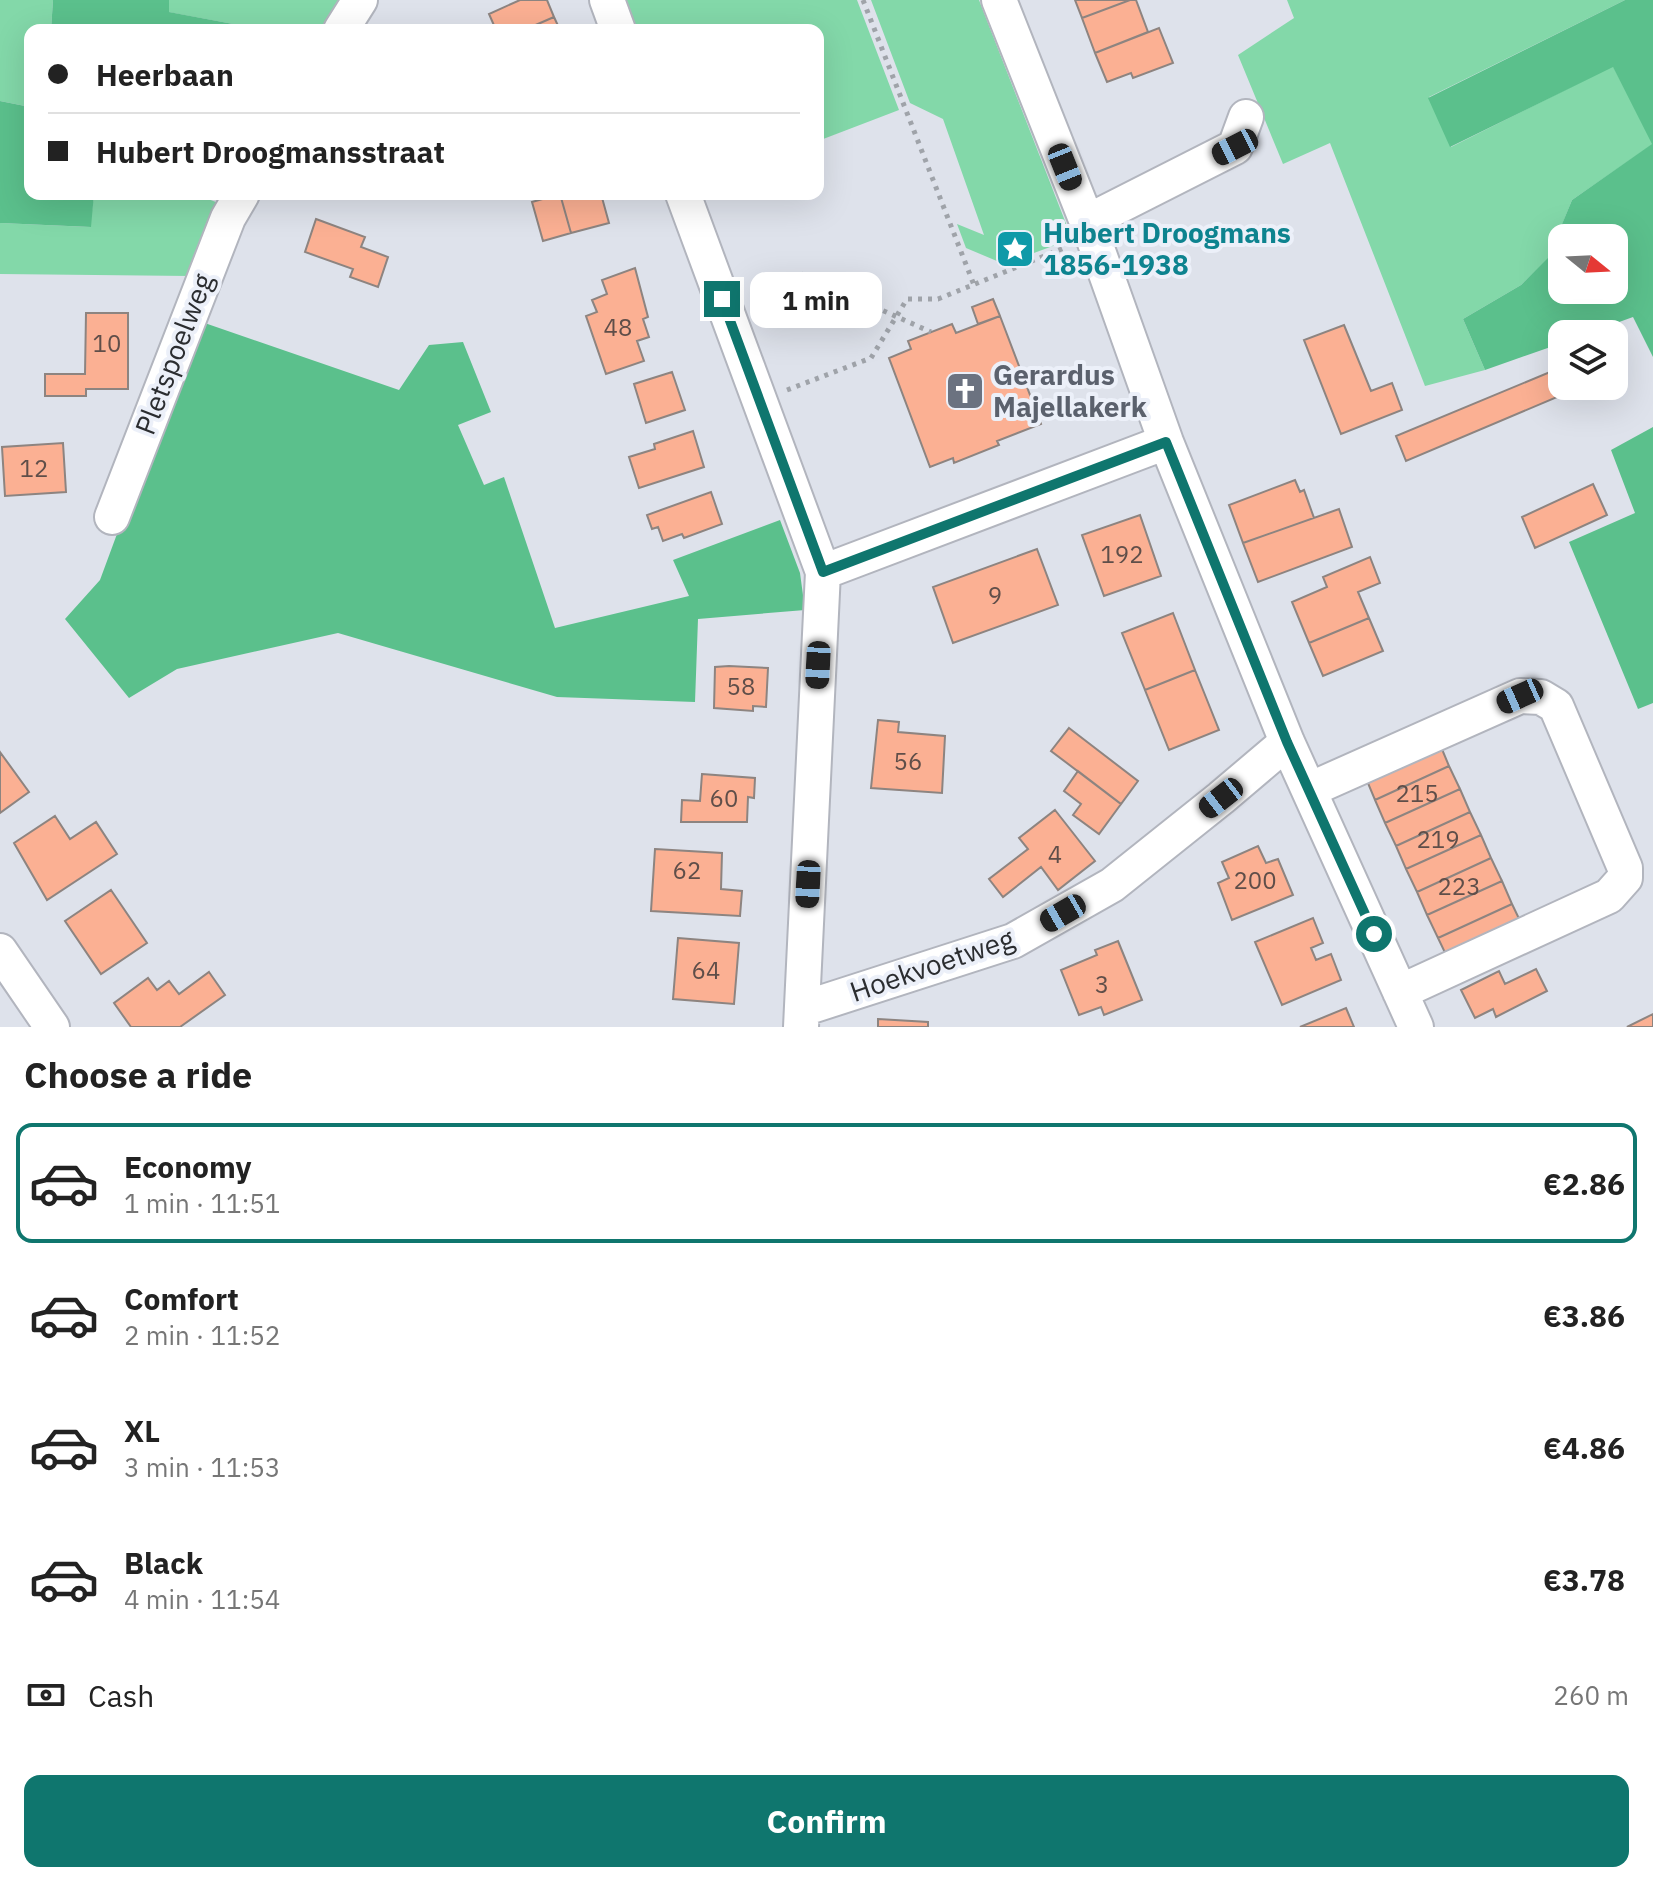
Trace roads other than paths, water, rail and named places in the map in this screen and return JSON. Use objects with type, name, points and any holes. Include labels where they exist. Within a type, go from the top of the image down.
[{"type":"street","points":[[345,24],[360,0]]},
{"type":"street","points":[[607,0],[616,24]]},
{"type":"street","points":[[999,0],[1090,229],[1166,442],[1287,742],[1416,1027]]},
{"type":"street","points":[[1090,229],[1235,147],[1246,117]]},
{"type":"street","name":"Pletspoelweg","points":[[112,517],[228,218],[238,200]]},
{"type":"street","points":[[685,200],[823,572],[802,1018]]},
{"type":"street","points":[[823,572],[1166,442]]},
{"type":"street","points":[[1309,790],[1520,696],[1541,697],[1556,706],[1625,868],[1625,878],[1609,896],[1400,992]]},
{"type":"street","name":"Hoekvoetweg","points":[[802,1018],[1013,941],[1112,885],[1287,742]]},
{"type":"street","points":[[0,951],[52,1027]]},
{"type":"place","name":"Hubert Droogmans 1856-1938","points":[[1015,249]]},
{"type":"place","name":"Gerardus Majellakerk","points":[[965,391]]}]
